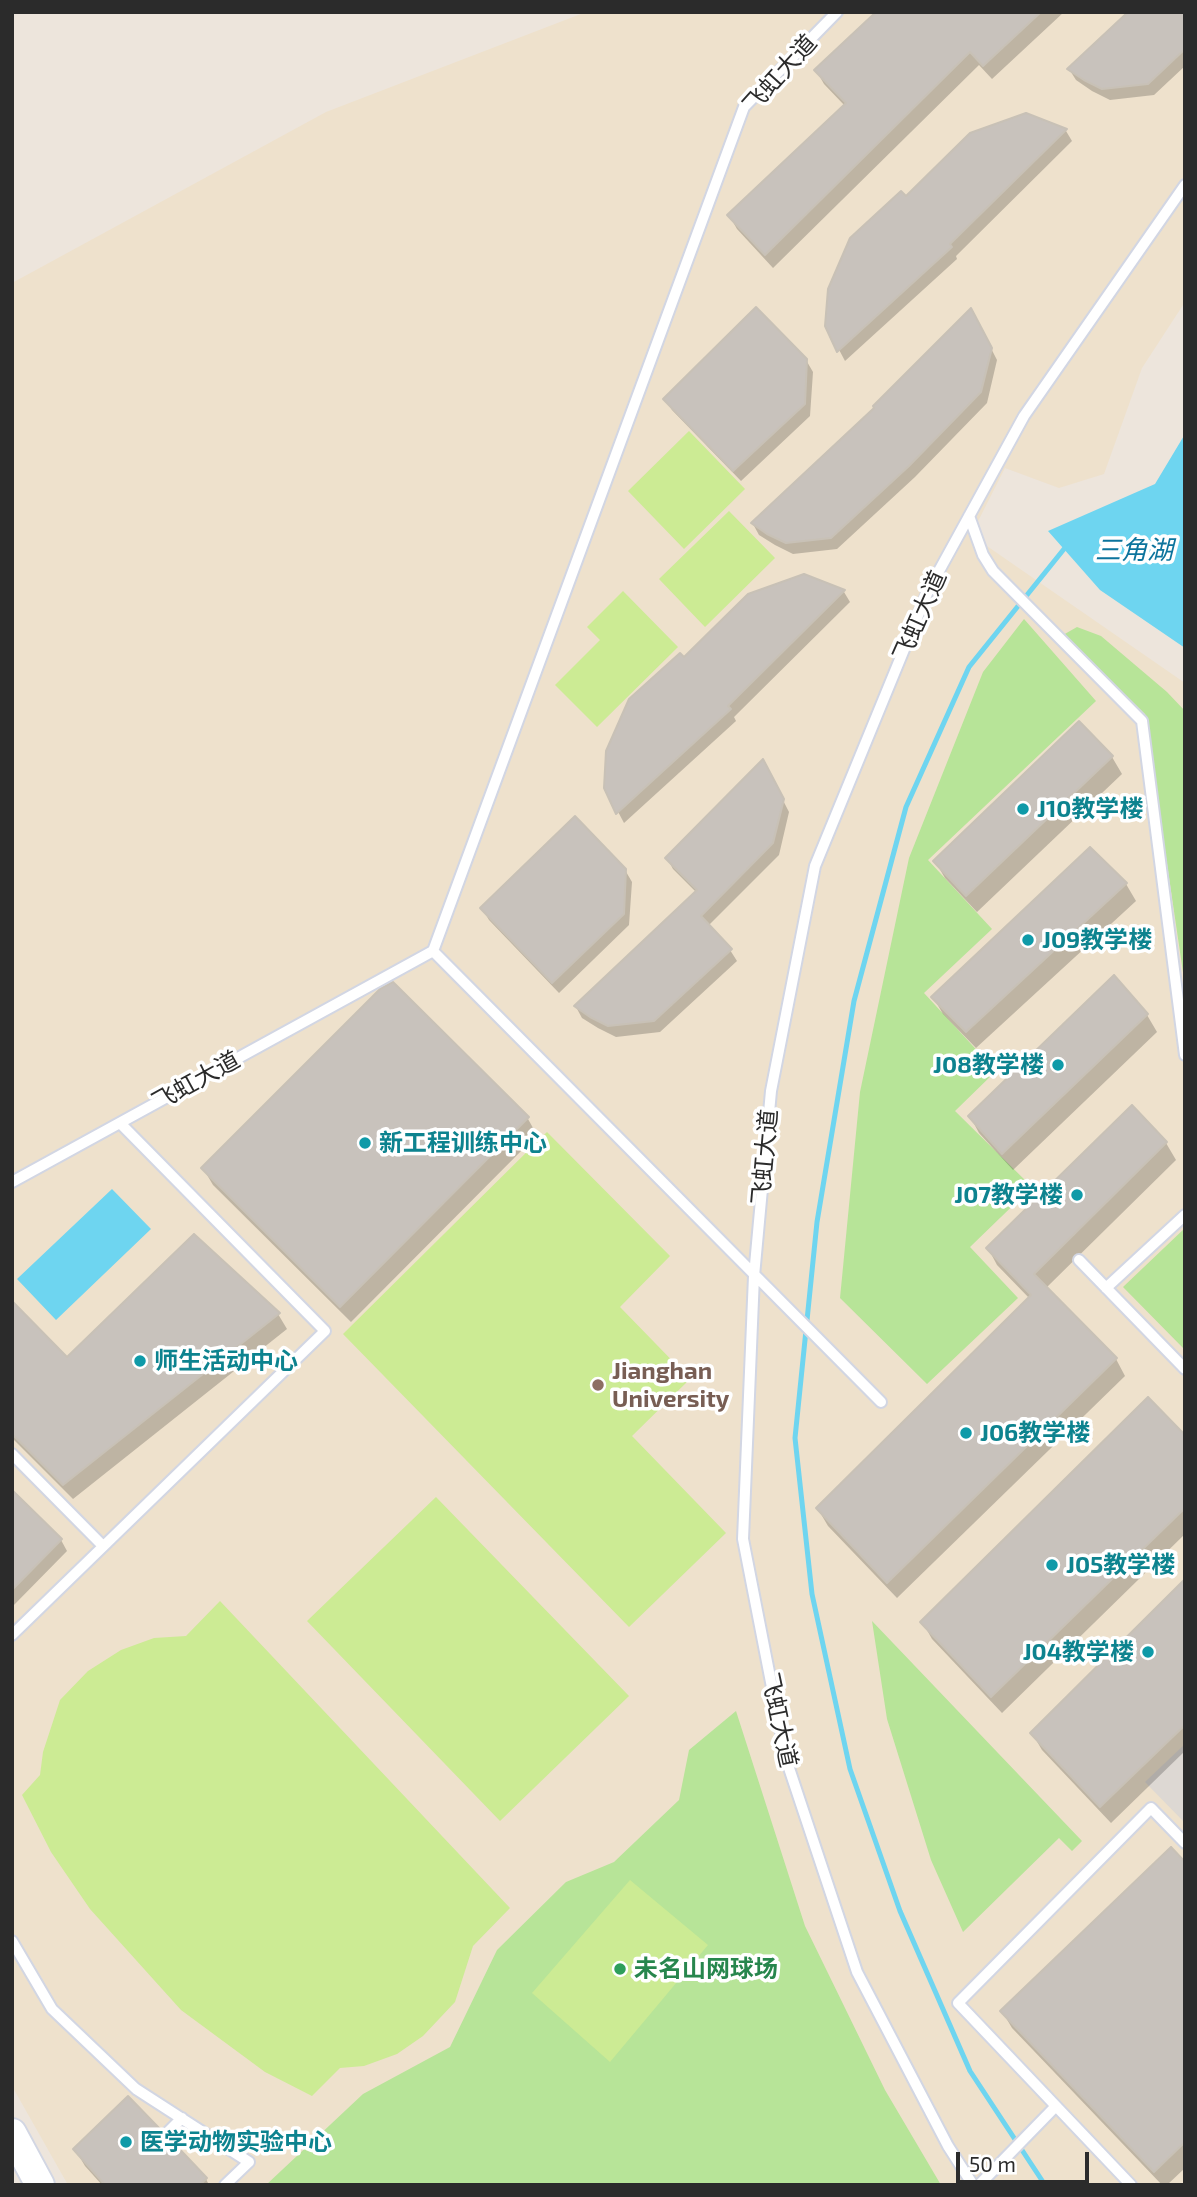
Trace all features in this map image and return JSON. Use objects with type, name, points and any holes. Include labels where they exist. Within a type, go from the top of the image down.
[{"type":"main road","points":[[12,2133],[40,2185]]},
{"type":"lane","name":"飞虹大道","points":[[12,1182],[433,951],[744,107],[838,12]]},
{"type":"lane","name":"飞虹大道","points":[[973,2185],[947,2146],[857,1972],[786,1759],[743,1539],[754,1276],[771,1091],[816,866],[928,591],[1024,416],[1185,185]]},
{"type":"lane","points":[[969,516],[983,555],[993,571],[1142,721],[1185,1055]]},
{"type":"lane","points":[[433,951],[881,1402]]},
{"type":"lane","points":[[12,1635],[325,1331],[120,1123]]},
{"type":"lane","points":[[1106,1288],[1185,1215]]},
{"type":"lane","points":[[1079,1260],[1185,1369]]},
{"type":"lane","points":[[12,1454],[103,1545]]},
{"type":"lane","points":[[1130,2185],[958,2003],[1151,1808],[1185,1843]]},
{"type":"lane","points":[[12,1941],[52,2010],[136,2089],[249,2162],[225,2185]]},
{"type":"lane","points":[[979,2185],[1056,2106]]},
{"type":"lane","points":[[165,2135],[181,2118]]},
{"type":"shaded area","name":"Jianghan University","points":[[586,12],[1185,12],[1185,302],[1142,368],[1104,474],[1059,488],[1005,468],[971,535],[1185,683],[1185,2185],[68,2185],[12,2086],[12,283],[326,112]]},
{"type":"shaded area","points":[[1185,1744],[1185,1823],[1145,1782]]},
{"type":"green space","points":[[689,431],[745,489],[684,549],[628,491]]},
{"type":"green space","points":[[729,511],[775,558],[705,627],[659,579]]},
{"type":"green space","points":[[623,591],[678,647],[597,727],[555,685],[600,640],[587,627]]},
{"type":"green space","points":[[1024,619],[1096,701],[928,860],[992,929],[924,993],[996,1071],[955,1111],[1032,1187],[970,1247],[1018,1298],[927,1384],[840,1298],[860,1092],[909,858],[983,672]]},
{"type":"green space","points":[[1077,627],[1101,636],[1167,692],[1185,711],[1185,986],[1145,714],[1063,635]]},
{"type":"green space","points":[[547,1132],[670,1256],[620,1307],[690,1379],[632,1436],[726,1533],[629,1627],[343,1334]]},
{"type":"green space","points":[[1185,1228],[1185,1350],[1123,1287]]},
{"type":"green space","points":[[436,1497],[629,1696],[500,1821],[307,1621]]},
{"type":"green space","points":[[220,1601],[510,1908],[473,1946],[455,2002],[423,2036],[397,2054],[364,2066],[340,2068],[312,2096],[265,2072],[181,2010],[90,1909],[51,1852],[22,1795],[40,1775],[43,1752],[60,1700],[88,1671],[121,1650],[154,1638],[186,1636]]},
{"type":"green space","points":[[872,1621],[1082,1841],[1072,1851],[1059,1838],[963,1932],[931,1860],[887,1719]]},
{"type":"green space","points":[[736,1711],[805,1926],[885,2090],[941,2185],[266,2185],[363,2094],[450,2047],[497,1950],[566,1882],[614,1862],[679,1800],[689,1750]]},
{"type":"green space","name":"未名山网球场","points":[[630,1880],[708,1945],[610,2062],[532,1993]]},
{"type":"water","name":"三角湖","points":[[1185,434],[1185,648],[1100,590],[1048,531],[1155,484]]},
{"type":"water","points":[[112,1189],[151,1229],[56,1320],[17,1279]]},
{"type":"building","points":[[876,12],[1041,12],[983,66],[970,52],[765,255],[727,215],[846,103],[814,70]]},
{"type":"building","points":[[1128,12],[1185,12],[1185,49],[1148,84],[1102,89],[1067,69]]},
{"type":"building","points":[[1026,113],[1067,129],[950,244],[952,247],[837,352],[825,326],[828,289],[850,238],[901,191],[906,196],[970,133]]},
{"type":"building","points":[[756,307],[807,359],[805,404],[733,471],[663,399]]},
{"type":"building","points":[[971,308],[992,348],[981,392],[909,466],[831,538],[786,543],[751,523],[874,408],[873,406]]},
{"type":"building","points":[[804,574],[845,590],[728,706],[731,709],[616,814],[604,788],[606,751],[629,699],[680,653],[684,657],[748,594]]},
{"type":"building","name":"J10教学楼","points":[[1079,721],[1113,756],[966,896],[933,861]]},
{"type":"building","points":[[763,759],[784,799],[773,843],[701,916],[732,949],[654,1021],[608,1026],[574,1006],[697,890],[665,858]]},
{"type":"building","points":[[575,816],[626,869],[624,914],[552,983],[480,908]]},
{"type":"building","name":"J09教学楼","points":[[1090,847],[1127,883],[966,1032],[931,997]]},
{"type":"building","name":"J08教学楼","points":[[1114,975],[1148,1014],[1002,1154],[968,1116]]},
{"type":"building","name":"新工程训练中心","points":[[393,982],[529,1117],[340,1307],[201,1168],[380,989]]},
{"type":"building","name":"J06教学楼","points":[[1132,1105],[1167,1142],[1034,1274],[1117,1358],[887,1583],[816,1508],[1031,1295],[986,1248]]},
{"type":"building","name":"师生活动中心","points":[[194,1234],[280,1313],[63,1485],[12,1434],[12,1301],[67,1357]]},
{"type":"building","name":"J05教学楼","points":[[1148,1397],[1185,1435],[1185,1508],[991,1697],[920,1622]]},
{"type":"building","points":[[12,1490],[62,1539],[12,1590]]},
{"type":"building","name":"J04教学楼","points":[[1185,1579],[1185,1725],[1100,1807],[1030,1733]]},
{"type":"building","points":[[1171,1847],[1185,1862],[1185,2142],[1154,2172],[1000,2011]]},
{"type":"building","name":"医学动物实验中心","points":[[128,2096],[160,2129],[157,2134],[159,2140],[164,2143],[171,2140],[207,2178],[200,2185],[105,2185],[73,2149]]},
{"type":"waterway","points":[[1045,2185],[970,2071],[900,1911],[850,1769],[812,1594],[795,1438],[817,1222],[854,1001],[906,807],[969,667],[1064,549]]},
{"type":"place","name":"J10教学楼","points":[[1023,809]]},
{"type":"place","name":"J09教学楼","points":[[1028,940]]},
{"type":"place","name":"J08教学楼","points":[[1058,1065]]},
{"type":"place","name":"新工程训练中心","points":[[365,1143]]},
{"type":"place","name":"J07教学楼","points":[[1077,1195]]},
{"type":"place","name":"师生活动中心","points":[[140,1361]]},
{"type":"place","name":"Jianghan University","points":[[598,1385]]},
{"type":"place","name":"J06教学楼","points":[[966,1433]]},
{"type":"place","name":"J05教学楼","points":[[1052,1565]]},
{"type":"place","name":"J04教学楼","points":[[1148,1652]]},
{"type":"place","name":"未名山网球场","points":[[620,1969]]},
{"type":"place","name":"医学动物实验中心","points":[[126,2142]]}]
